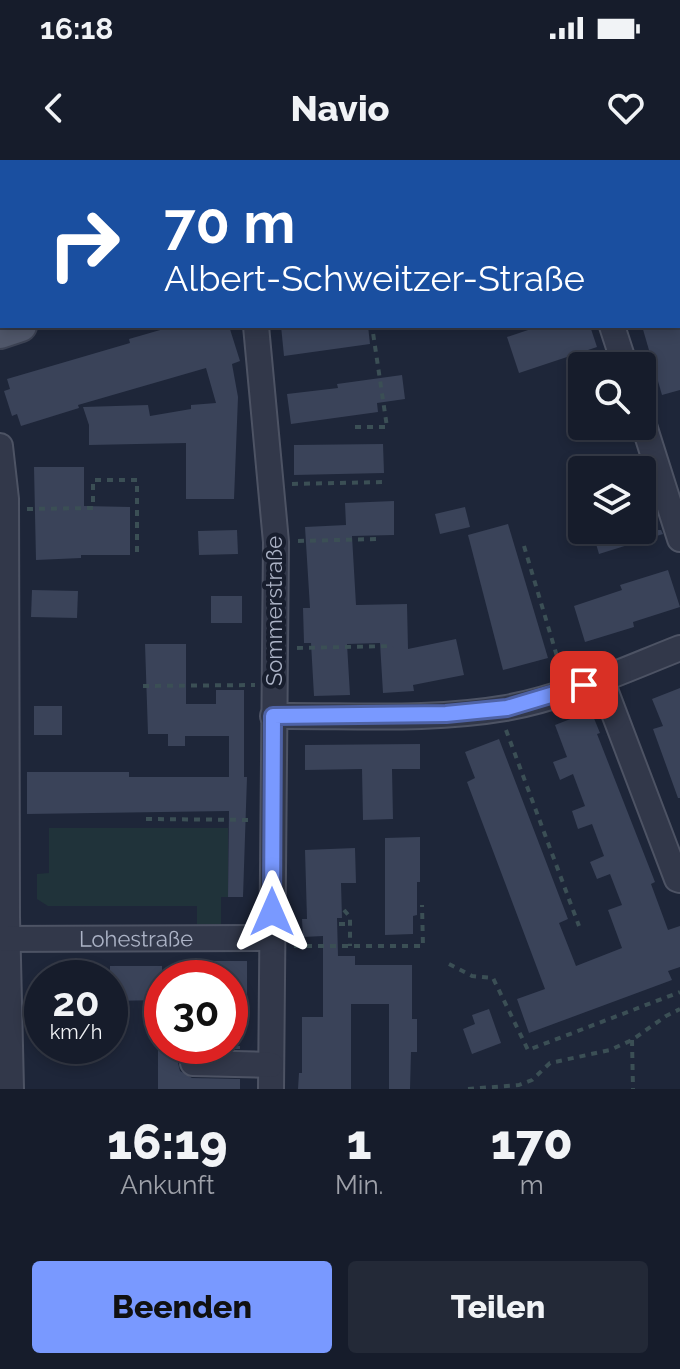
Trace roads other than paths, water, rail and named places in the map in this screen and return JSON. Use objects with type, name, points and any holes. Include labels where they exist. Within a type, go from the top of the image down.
[{"type":"street","name":"Sommerstraße","points":[[256,328],[276,542],[271,1077]]},
{"type":"street","points":[[613,328],[620,352]]},
{"type":"street","points":[[649,440],[680,539]]},
{"type":"street","points":[[0,446],[6,509],[4,939],[11,1089]]},
{"type":"street","points":[[273,716],[446,714],[507,708],[567,691],[680,648]]},
{"type":"street","points":[[601,679],[677,879],[680,880]]},
{"type":"street","name":"Lohestraße","points":[[4,939],[272,942]]},
{"type":"street","points":[[199,1064],[271,1077]]}]
